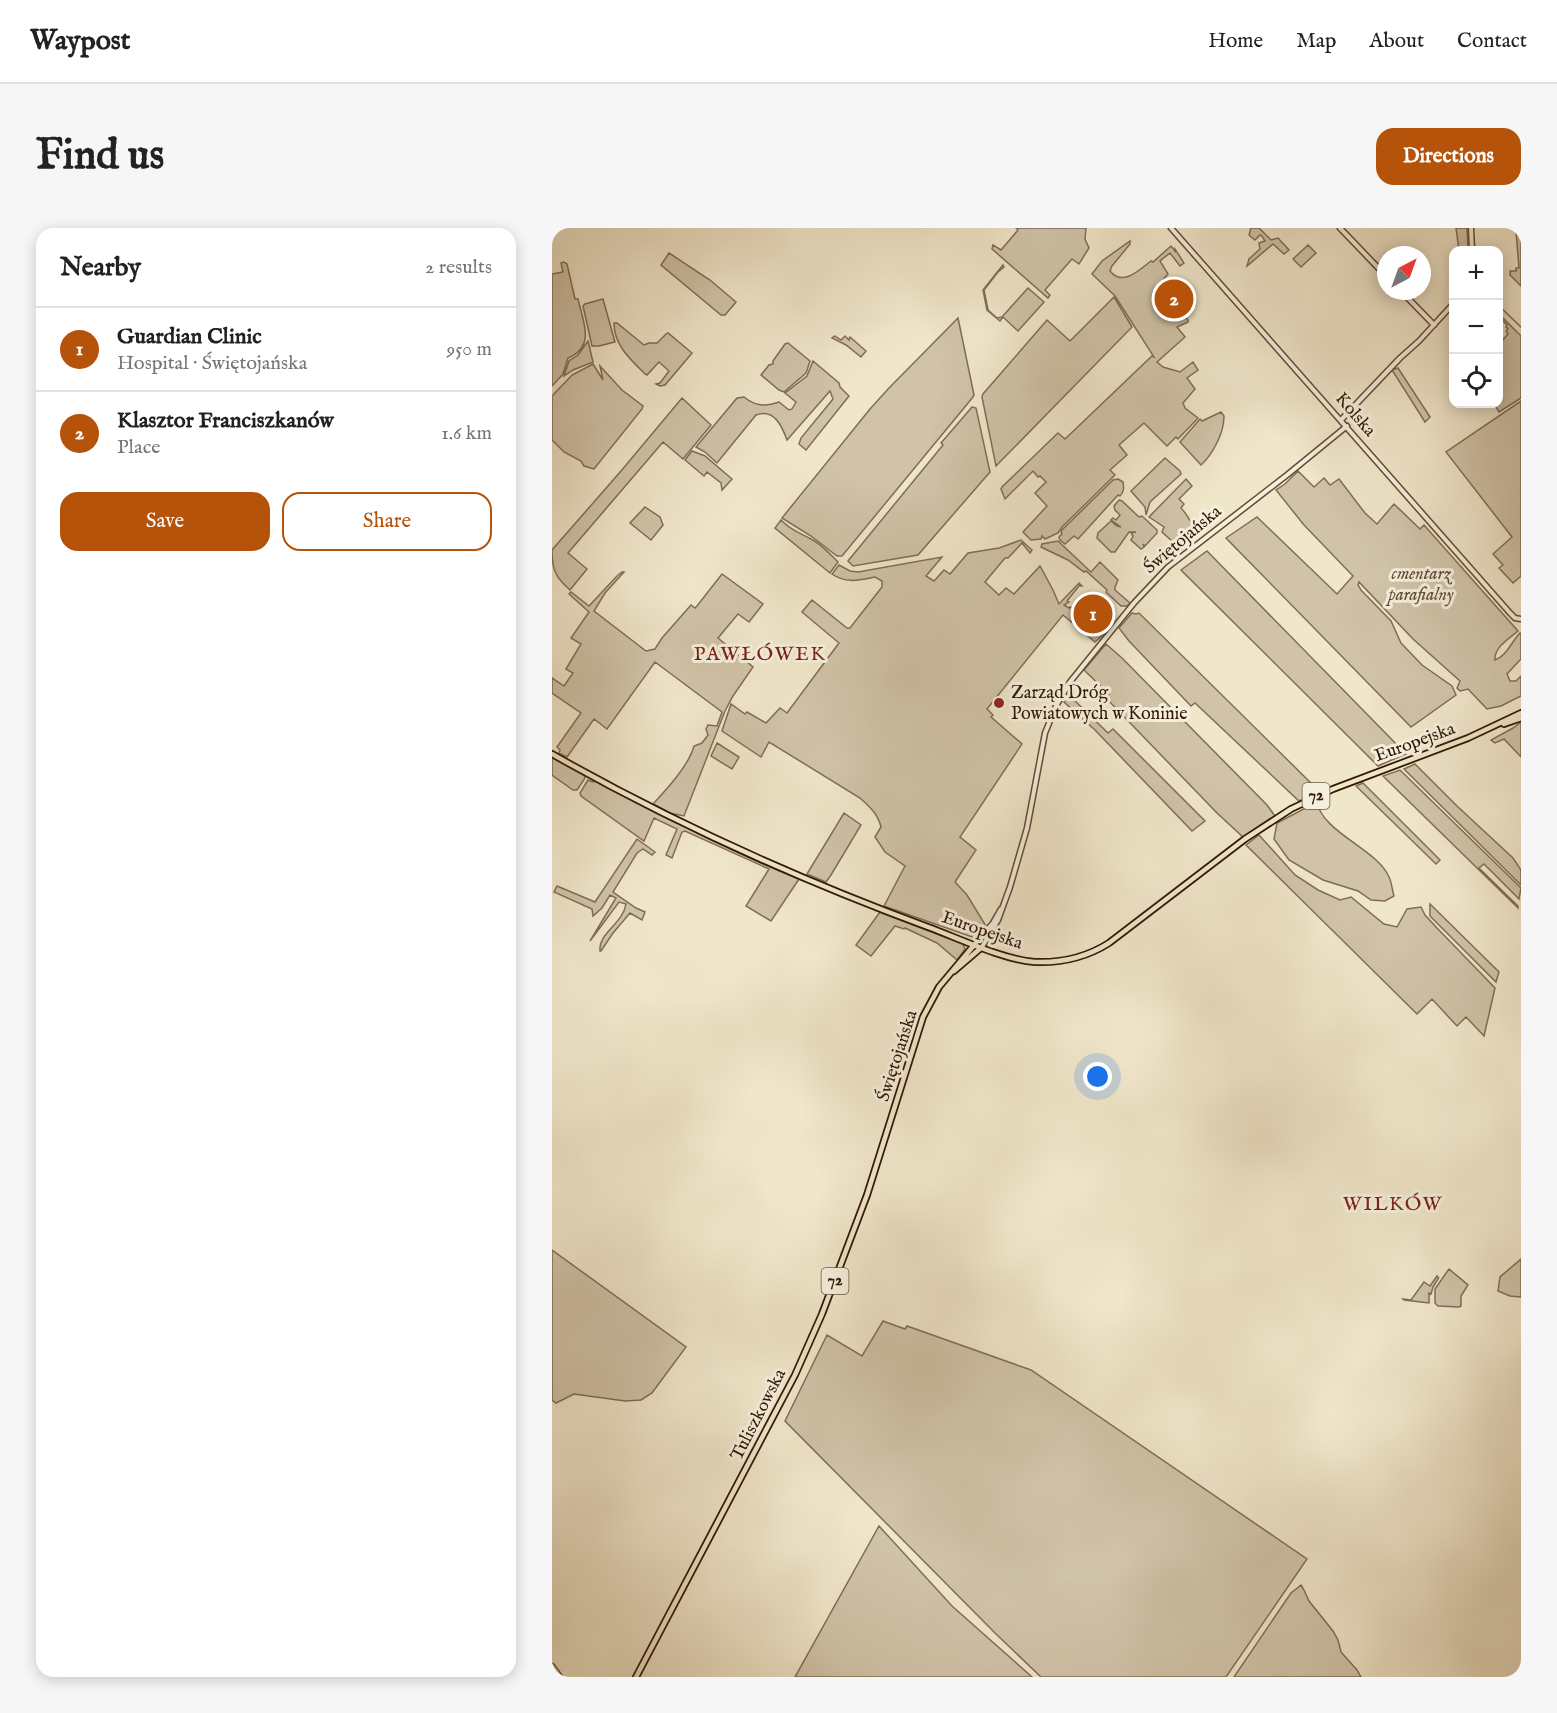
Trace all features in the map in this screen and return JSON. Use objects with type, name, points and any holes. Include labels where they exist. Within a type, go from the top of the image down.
[{"type":"main road","name":"Europejska","points":[[552,754],[646,805],[744,852],[855,899],[982,947],[1036,962],[1060,961],[1094,952],[1122,934],[1252,833],[1291,809],[1333,789],[1464,739],[1520,714]]},
{"type":"main road","name":"Świętojańska","points":[[881,1154],[920,1023],[934,995],[975,944]]},
{"type":"main road","name":"Świętojańska","points":[[952,972],[982,947]]},
{"type":"main road","name":"Tuliszkowska","points":[[636,1677],[795,1375],[827,1301],[881,1154]]},
{"type":"street","name":"Kolska","points":[[1171,228],[1510,613],[1520,619]]},
{"type":"street","points":[[1340,228],[1377,267]]},
{"type":"street","points":[[1471,228],[1472,246]]},
{"type":"street","points":[[1410,300],[1434,325]]},
{"type":"street","points":[[1341,420],[1449,308]]},
{"type":"street","name":"Świętojańska","points":[[982,947],[998,920],[1023,843],[1043,739],[1054,709],[1070,682],[1139,597],[1167,567],[1347,426]]},
{"type":"street","name":"Świętojańska","points":[[975,944],[993,923],[1004,904]]},
{"type":"street","points":[[552,1666],[560,1677]]},
{"type":"green space","points":[[1016,228],[1086,228],[1085,239],[1089,248],[1079,264],[1072,259],[1045,290],[1050,295],[1048,298],[992,249],[993,245],[1001,250],[1018,230]]},
{"type":"green space","points":[[1251,228],[1259,228],[1271,240],[1278,238],[1289,250],[1284,254],[1273,244],[1247,266],[1249,259],[1260,249],[1259,243],[1265,241],[1260,235],[1255,240],[1249,235]]},
{"type":"green space","points":[[1456,228],[1467,228],[1468,246],[1458,246]]},
{"type":"green space","points":[[1517,229],[1521,229],[1521,286],[1510,275],[1510,271],[1516,271],[1516,268],[1519,268]]},
{"type":"green space","points":[[1130,241],[1112,266],[1110,271],[1115,276],[1131,275],[1151,261],[1153,262],[1171,246],[1184,263],[1180,266],[1170,253],[1160,261],[1168,274],[1163,280],[1166,284],[1164,286],[1159,284],[1161,288],[1155,295],[1168,309],[1175,306],[1188,322],[1177,327],[1185,337],[1157,362],[1163,367],[1180,372],[1193,362],[1198,370],[1187,378],[1195,389],[1183,403],[1185,408],[1198,418],[1178,439],[1176,437],[1167,446],[1144,423],[1119,445],[1127,455],[1110,470],[1115,475],[1058,533],[1045,539],[1042,536],[1041,539],[1031,540],[1023,532],[1047,506],[1035,493],[1046,482],[1033,471],[1005,499],[1002,487],[1058,433],[1065,439],[1152,356],[1154,357],[1115,296],[1092,274],[1102,261]]},
{"type":"green space","points":[[1308,245],[1316,253],[1301,267],[1293,259]]},
{"type":"green space","points":[[669,253],[710,280],[736,302],[725,315],[721,315],[661,265]]},
{"type":"green space","points":[[561,263],[567,264],[575,299],[578,299],[585,340],[577,353],[568,358],[563,374],[552,386],[552,274],[563,272]]},
{"type":"green space","points":[[1003,265],[1004,267],[984,290],[988,310],[997,318],[1002,317],[1028,288],[1044,302],[1018,331],[1003,317],[1000,321],[987,310],[983,290]]},
{"type":"green space","points":[[1114,297],[1132,327],[996,466],[983,394],[1047,320],[1070,341]]},
{"type":"green space","points":[[603,299],[615,342],[592,346],[583,306]]},
{"type":"green space","points":[[958,318],[973,397],[842,556],[837,556],[782,518],[870,409]]},
{"type":"green space","points":[[1503,318],[1521,336],[1521,398],[1499,412],[1496,408],[1503,408],[1503,340],[1508,334]]},
{"type":"green space","points":[[614,323],[644,345],[657,343],[668,333],[692,353],[665,385],[660,386],[656,384],[660,383],[669,371],[659,362],[647,375],[645,374],[620,345]]},
{"type":"green space","points":[[835,336],[841,340],[845,336],[849,340],[850,337],[866,351],[861,357],[846,345],[832,338]]},
{"type":"green space","points":[[588,341],[593,362],[564,376],[569,361],[578,355]]},
{"type":"green space","points":[[788,343],[810,361],[806,373],[784,392],[761,375],[769,365],[773,364],[785,344]]},
{"type":"green space","points":[[813,361],[839,383],[849,396],[806,450],[799,444],[801,438],[833,399],[830,391],[787,440],[776,420],[762,413],[756,415],[717,463],[696,447],[737,398],[744,397],[760,405],[779,402],[789,410],[792,409],[796,402],[785,393],[807,376]]},
{"type":"green space","points":[[593,364],[603,380],[600,366],[622,390],[643,406],[594,469],[584,466],[581,461],[564,452],[552,440],[552,396],[572,375]]},
{"type":"green space","points":[[1398,368],[1430,417],[1425,422],[1392,370]]},
{"type":"green space","points":[[682,398],[711,425],[683,459],[663,442],[568,553],[587,569],[570,590],[555,572],[552,550]]},
{"type":"green space","points":[[1521,401],[1521,576],[1513,583],[1499,568],[1503,565],[1493,554],[1512,537],[1446,452]]},
{"type":"green space","points":[[972,407],[976,408],[990,472],[918,555],[853,566],[848,561]]},
{"type":"green space","points":[[1221,412],[1224,416],[1224,423],[1220,436],[1214,449],[1201,465],[1180,442],[1200,419],[1202,421]]},
{"type":"green space","points":[[692,451],[705,456],[732,479],[722,490],[721,483],[707,472],[704,476],[685,460]]},
{"type":"green space","points":[[1165,458],[1181,474],[1150,502],[1146,515],[1145,507],[1131,491]]},
{"type":"green space","name":"cmentarz parafialny","points":[[1298,471],[1314,487],[1324,478],[1330,485],[1339,479],[1365,513],[1377,524],[1394,504],[1420,529],[1424,525],[1518,631],[1499,647],[1495,660],[1506,652],[1520,633],[1521,659],[1507,674],[1510,681],[1516,681],[1521,676],[1521,696],[1501,706],[1487,709],[1468,689],[1460,691],[1457,688],[1460,681],[1413,639],[1359,582],[1361,590],[1391,621],[1401,643],[1422,665],[1452,686],[1456,695],[1411,727],[1226,538],[1257,517],[1337,594],[1353,576],[1304,525],[1276,490]]},
{"type":"green space","points":[[1118,479],[1123,482],[1123,491],[1120,496],[1118,495],[1078,539],[1074,536],[1065,544],[1060,540],[1062,530],[1113,480]]},
{"type":"green space","points":[[1186,479],[1192,486],[1179,499],[1184,504],[1181,508],[1198,532],[1164,560],[1160,556],[1173,542],[1162,532],[1164,527],[1149,517]]},
{"type":"green space","points":[[1119,500],[1157,530],[1157,533],[1145,546],[1143,544],[1144,547],[1141,549],[1131,540],[1133,536],[1131,533],[1136,532],[1129,532],[1115,552],[1111,552],[1097,538],[1098,533],[1111,521],[1121,527],[1111,520],[1113,518],[1116,520],[1120,515],[1114,506]]},
{"type":"green space","points":[[645,507],[660,517],[663,525],[651,540],[630,523]]},
{"type":"green space","points":[[781,520],[825,549],[838,562],[830,573],[775,528]]},
{"type":"green space","points":[[1021,540],[1032,550],[1030,553],[1022,543],[1008,558],[1005,558],[985,582],[999,595],[1006,588],[1014,594],[1040,566],[1059,604],[1079,583],[1082,586],[1079,586],[1067,601],[1069,602],[1064,605],[1070,607],[1101,633],[1108,630],[1095,642],[1063,615],[987,709],[993,715],[991,717],[1022,744],[960,837],[976,850],[955,882],[967,895],[986,926],[972,937],[884,906],[905,866],[885,852],[875,837],[881,827],[880,822],[860,798],[769,742],[761,757],[722,731],[731,704],[745,714],[747,712],[766,723],[780,708],[787,713],[839,643],[802,612],[812,600],[850,628],[882,587],[882,581],[875,577],[853,580],[837,577],[832,574],[839,565],[850,571],[858,572],[942,557],[926,576],[934,581],[944,570],[950,574],[968,553],[999,548]]},
{"type":"green space","points":[[1058,541],[1091,572],[1100,562],[1118,580],[1115,590],[1130,603],[1127,606],[1121,606],[1086,571],[1084,572],[1068,560],[1041,547],[1042,544]]},
{"type":"green space","points":[[1207,551],[1406,754],[1378,766],[1181,570]]},
{"type":"green space","points":[[624,572],[605,593],[594,611],[646,651],[655,649],[691,605],[695,608],[697,606],[722,574],[763,604],[749,622],[738,614],[718,638],[753,667],[725,711],[684,816],[670,813],[653,804],[683,769],[694,746],[702,743],[708,735],[706,729],[708,725],[717,726],[722,712],[655,662],[607,729],[594,719],[567,757],[559,753],[560,750],[557,747],[581,713],[552,693],[552,678],[564,686],[573,673],[566,669],[581,644],[571,638],[589,612],[569,594],[571,592],[589,606]]},
{"type":"green space","points":[[1132,613],[1139,613],[1320,792],[1299,801],[1195,703],[1191,706],[1119,628]]},
{"type":"green space","points":[[1106,644],[1267,805],[1275,816],[1243,837],[1217,813],[1106,698],[1109,694],[1084,670]]},
{"type":"green space","points":[[1068,694],[1108,733],[1113,729],[1205,821],[1192,831],[1095,730],[1064,702]]},
{"type":"green space","points":[[1521,722],[1521,757],[1504,739],[1495,743],[1491,740]]},
{"type":"green space","points":[[717,743],[739,757],[732,769],[711,756]]},
{"type":"green space","points":[[552,757],[584,775],[585,778],[577,790],[573,790],[552,775]]},
{"type":"green space","points":[[1415,764],[1513,858],[1521,870],[1521,885],[1404,769]]},
{"type":"green space","points":[[1400,770],[1521,888],[1519,899],[1484,864],[1479,868],[1518,908],[1383,776]]},
{"type":"green space","points":[[588,780],[596,781],[722,845],[799,879],[771,921],[746,906],[769,869],[685,831],[682,832],[672,858],[666,855],[677,829],[654,818],[644,841],[581,796],[580,793]]},
{"type":"green space","points":[[1363,783],[1440,860],[1436,864],[1356,786]]},
{"type":"green space","points":[[1317,802],[1321,813],[1329,823],[1383,867],[1390,879],[1394,896],[1385,901],[1371,900],[1358,891],[1323,880],[1289,860],[1274,839],[1277,823]]},
{"type":"green space","points":[[844,813],[861,825],[831,875],[826,882],[807,874]]},
{"type":"green space","points":[[1259,835],[1295,875],[1318,890],[1340,900],[1351,897],[1384,924],[1397,927],[1407,909],[1421,907],[1425,915],[1495,988],[1484,1036],[1466,1017],[1457,1026],[1432,999],[1417,1014],[1246,845]]},
{"type":"green space","points":[[637,839],[655,852],[652,855],[643,849],[637,853],[613,892],[645,912],[642,920],[630,913],[600,951],[603,939],[624,911],[626,904],[619,902],[590,941],[616,898],[610,895],[602,908],[593,916],[592,909],[554,892],[557,886],[595,902]]},
{"type":"green space","points":[[1430,904],[1499,972],[1496,982],[1430,916]]},
{"type":"green space","points":[[880,912],[963,944],[965,949],[957,960],[937,943],[905,928],[895,926],[871,956],[856,945]]},
{"type":"green space","points":[[552,1250],[686,1347],[652,1393],[641,1400],[625,1401],[574,1394],[556,1403],[552,1400]]},
{"type":"green space","points":[[1521,1259],[1521,1297],[1510,1296],[1498,1291],[1500,1277]]},
{"type":"green space","points":[[1449,1269],[1468,1285],[1461,1296],[1459,1307],[1438,1306],[1435,1303],[1435,1289]]},
{"type":"green space","points":[[1437,1276],[1439,1277],[1431,1294],[1429,1293],[1429,1303],[1403,1299],[1411,1300],[1424,1282],[1430,1286]]},
{"type":"green space","points":[[883,1321],[905,1329],[907,1326],[1031,1370],[1307,1559],[1226,1677],[1041,1677],[785,1421],[827,1335],[862,1356]]},
{"type":"green space","points":[[879,1526],[952,1606],[1032,1677],[795,1677]]},
{"type":"green space","points":[[1301,1585],[1309,1601],[1333,1631],[1341,1652],[1361,1677],[1234,1677],[1291,1593]]},
{"type":"waterway","points":[[1503,310],[1521,327]]},
{"type":"place","name":"Klasztor Franciszkanów","points":[[1174,299]]},
{"type":"place","name":"Guardian Clinic","points":[[1093,614]]},
{"type":"place","name":"Zarząd Dróg Powiatowych w Koninie","points":[[999,703]]},
{"type":"district","name":"PAWŁÓWEK","points":[[760,654]]},
{"type":"district","name":"WILKÓW","points":[[1393,1204]]}]
